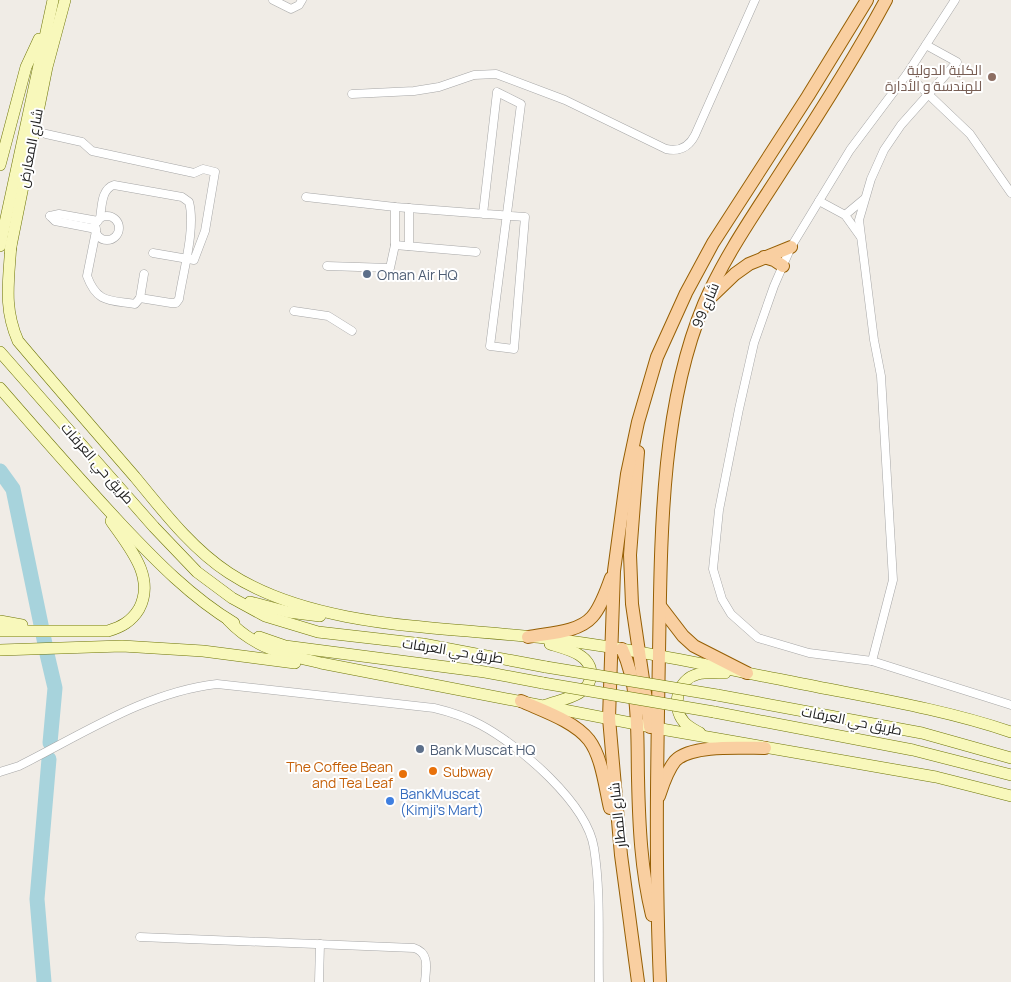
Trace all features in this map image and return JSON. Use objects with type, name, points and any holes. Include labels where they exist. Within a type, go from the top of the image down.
[{"type":"main road","name":"شارع المعارض","points":[[0,297],[6,245],[47,22],[53,0]]},
{"type":"main road","name":"شارع المعارض","points":[[6,245],[47,67],[65,0]]},
{"type":"main road","name":"99 شارع","points":[[616,648],[614,571],[627,474],[638,422],[657,357],[686,293],[713,243],[808,96],[867,0]]},
{"type":"main road","name":"99 شارع","points":[[659,655],[666,470],[676,394],[691,338],[704,304],[720,271],[751,216],[824,104],[886,0]]},
{"type":"main road","points":[[0,165],[26,67],[47,22]]},
{"type":"main road","points":[[6,245],[7,305],[10,323],[18,341],[174,522],[204,554],[222,568],[266,593],[285,601],[346,617]]},
{"type":"main road","points":[[704,304],[734,274],[749,264],[791,247]]},
{"type":"main road","points":[[764,258],[774,260],[782,266]]},
{"type":"main road","name":"طريق حي العرفات","points":[[0,352],[154,527],[197,572],[232,598],[265,616],[318,632],[422,644],[922,733],[1011,758]]},
{"type":"main road","name":"طريق حي العرفات","points":[[0,388],[92,493],[161,565],[202,603],[262,639],[285,646],[485,672],[714,712],[913,750],[1011,775]]},
{"type":"main road","points":[[638,422],[638,456],[630,555],[632,604],[638,652],[654,728]]},
{"type":"main road","points":[[0,631],[108,631],[123,626],[136,613],[143,601],[146,585],[143,573],[133,554],[92,493]]},
{"type":"main road","points":[[528,637],[565,630],[581,625],[590,619],[614,571]]},
{"type":"main road","points":[[232,598],[295,613],[528,637],[659,655],[950,714],[1011,732]]},
{"type":"main road","points":[[660,606],[683,636],[694,646],[747,672]]},
{"type":"main road","points":[[228,620],[239,632],[255,643],[276,653],[654,728],[936,776],[1011,796]]},
{"type":"main road","points":[[0,621],[53,631]]},
{"type":"main road","points":[[528,637],[577,653],[585,659],[591,672],[591,680],[581,692],[544,705]]},
{"type":"main road","points":[[0,650],[122,646],[203,651],[285,662],[321,663]]},
{"type":"main road","points":[[616,648],[631,672],[636,724],[642,870],[658,937]]},
{"type":"main road","name":"شارع المطار","points":[[616,648],[609,718],[619,834],[638,982]]},
{"type":"main road","points":[[659,655],[654,728],[660,982]]},
{"type":"main road","points":[[707,737],[690,728],[681,717],[677,702],[681,686],[697,674],[747,672]]},
{"type":"main road","points":[[521,701],[566,723],[589,740],[596,753],[619,834]]},
{"type":"main road","points":[[655,805],[668,772],[676,760],[686,753],[716,749],[766,748]]},
{"type":"street","points":[[273,0],[290,9],[299,5],[302,0]]},
{"type":"street","points":[[352,94],[414,91],[439,87],[474,75],[496,74],[565,100],[666,149],[681,149],[690,144],[695,135],[755,0]]},
{"type":"street","points":[[955,0],[907,74],[850,150],[791,247],[782,266],[754,343],[718,510],[713,569],[722,599],[731,614],[758,638],[809,654],[872,661],[1011,705]]},
{"type":"street","points":[[872,661],[893,580],[881,376],[874,340],[859,220],[864,199],[884,150],[901,126],[957,62],[926,45]]},
{"type":"street","points":[[907,74],[970,134],[1011,193]]},
{"type":"street","points":[[306,197],[395,207],[483,214],[506,215],[525,217],[514,349],[490,346],[506,215],[520,104],[497,92],[483,214]]},
{"type":"street","points":[[46,134],[82,142],[92,151],[194,173],[203,169],[215,172],[205,231],[194,260],[185,260],[153,253]]},
{"type":"street","points":[[140,298],[176,302],[179,299],[191,210],[189,202],[182,197],[114,185],[109,186],[105,192],[87,276],[92,288],[105,300],[135,304],[140,298],[144,274]]},
{"type":"street","points":[[845,215],[864,199]]},
{"type":"street","points":[[819,201],[845,215],[861,238]]},
{"type":"street","points":[[327,266],[390,268],[395,245],[395,207]]},
{"type":"street","points":[[409,208],[409,246]]},
{"type":"street","points":[[59,214],[98,225],[55,220],[50,216],[59,214]]},
{"type":"street","points":[[395,245],[476,252]]},
{"type":"street","points":[[294,311],[328,316],[352,331]]},
{"type":"street","points":[[0,772],[19,766],[156,697],[192,687],[217,684],[434,708],[452,712],[496,734],[536,765],[570,798],[584,820],[594,847],[598,898],[599,982]]},
{"type":"street","points":[[140,937],[414,948],[422,951],[426,960],[425,982]]},
{"type":"street","points":[[319,982],[320,944]]},
{"type":"waterway","points":[[0,471],[13,489],[45,644]]},
{"type":"waterway","points":[[47,654],[55,688],[50,743]]},
{"type":"waterway","points":[[44,982],[37,899],[49,759]]},
{"type":"place","name":"الكلية الدولية للهندسة و الأدارة","points":[[992,77]]},
{"type":"place","name":"Oman Air HQ","points":[[367,274]]},
{"type":"place","name":"Bank Muscat HQ","points":[[420,749]]},
{"type":"place","name":"Subway","points":[[433,771]]},
{"type":"place","name":"The Coffee Bean and Tea Leaf","points":[[403,774]]},
{"type":"place","name":"BankMuscat (Kimji's Mart)","points":[[390,801]]}]
